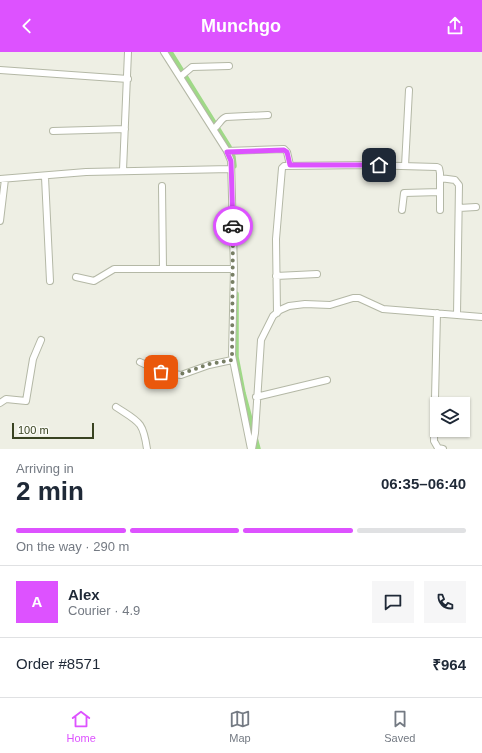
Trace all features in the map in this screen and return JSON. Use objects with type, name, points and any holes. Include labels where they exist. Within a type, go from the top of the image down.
[{"type":"street","points":[[123,170],[128,52]]},
{"type":"street","points":[[164,52],[182,75],[230,151],[234,270],[232,360],[252,447]]},
{"type":"street","points":[[182,75],[192,67],[229,66]]},
{"type":"street","points":[[0,70],[128,79]]},
{"type":"street","points":[[405,166],[410,90]]},
{"type":"street","points":[[215,128],[221,120],[226,117],[268,115]]},
{"type":"street","points":[[53,131],[125,129]]},
{"type":"street","points":[[230,151],[284,150],[287,152],[290,165]]},
{"type":"street","points":[[277,313],[276,239],[282,168],[290,165],[436,167],[440,170],[440,210]]},
{"type":"street","points":[[0,221],[2,179],[123,170],[231,168]]},
{"type":"street","points":[[45,177],[50,281]]},
{"type":"street","points":[[440,178],[458,181],[459,208],[457,315]]},
{"type":"street","points":[[162,186],[163,269]]},
{"type":"street","points":[[402,210],[404,193],[440,192]]},
{"type":"street","points":[[459,208],[476,207]]},
{"type":"street","points":[[76,277],[94,281],[114,269],[234,270]]},
{"type":"street","points":[[276,276],[317,274]]},
{"type":"street","points":[[252,447],[255,433],[260,340],[277,313],[289,306],[305,304],[330,305],[353,298],[360,298],[383,309],[482,317]]},
{"type":"street","points":[[437,314],[434,441],[438,448],[443,449]]},
{"type":"street","points":[[0,403],[6,399],[26,401],[33,359],[41,340]]},
{"type":"street","points":[[140,362],[161,372],[181,374],[209,364],[232,360]]},
{"type":"street","points":[[256,397],[327,380]]},
{"type":"street","points":[[116,407],[140,423],[145,432],[147,449]]},
{"type":"waterway","points":[[170,52],[229,147],[233,157],[234,166]]},
{"type":"waterway","points":[[236,294],[236,357],[243,393],[258,449]]},
{"type":"way so far","points":[[161,372],[185,374],[209,364],[232,360],[234,312],[233,226]]},
{"type":"route","points":[[233,226],[231,161],[227,152],[286,150],[290,165],[379,165]]}]
